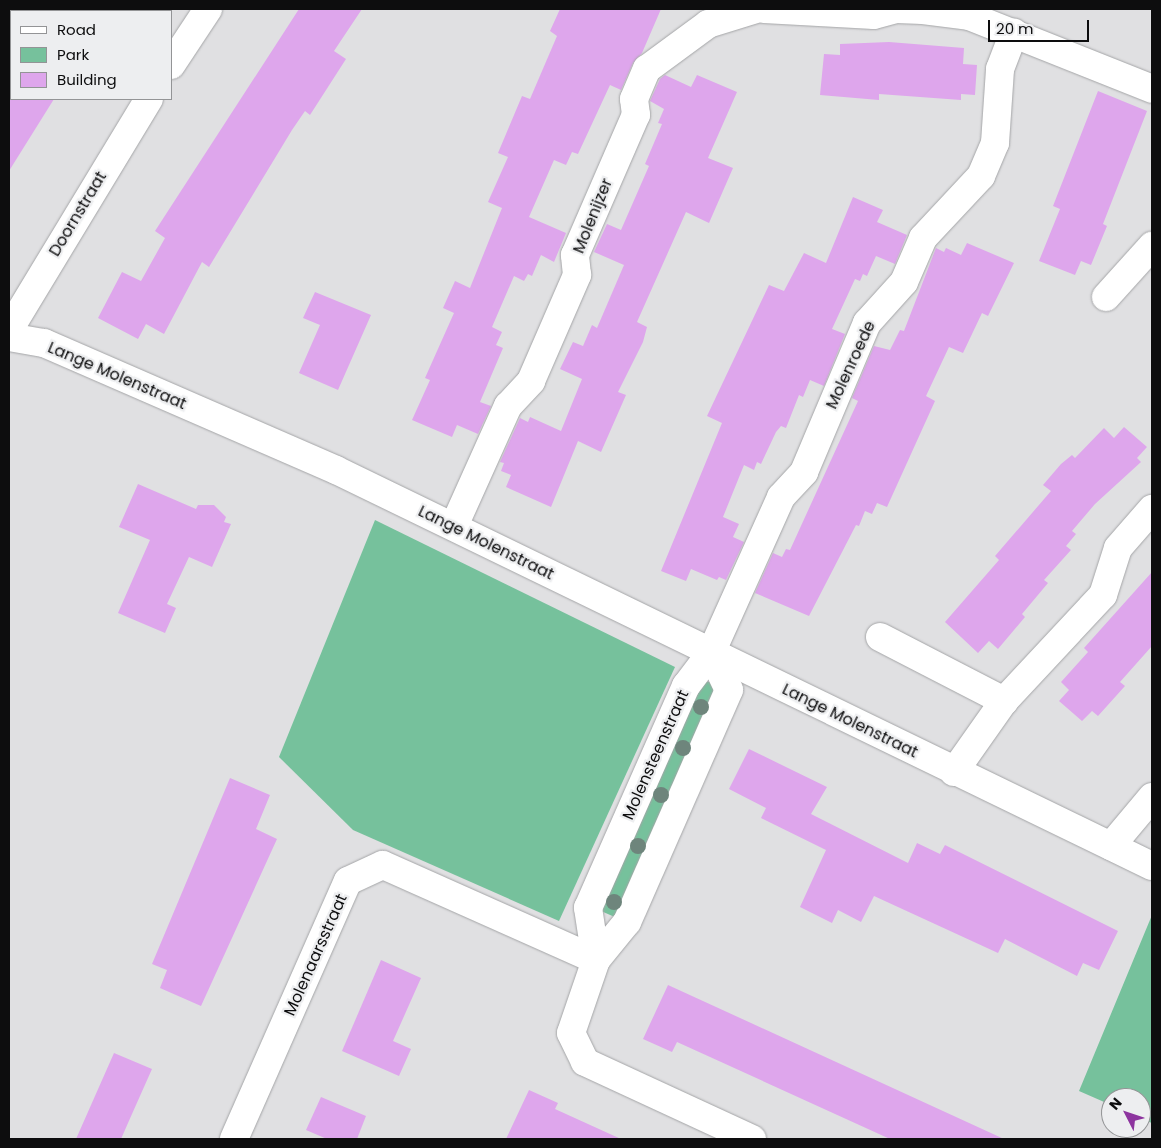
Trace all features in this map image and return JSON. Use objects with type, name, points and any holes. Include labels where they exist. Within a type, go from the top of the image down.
[{"type":"street","points":[[172,63],[208,9]]},
{"type":"street","name":"Molenijzer","points":[[454,526],[508,406],[531,381],[578,275],[575,255],[636,115],[634,99],[647,69],[708,24],[756,9]]},
{"type":"street","points":[[778,9],[874,15],[896,9],[923,10],[969,16],[1152,89]]},
{"type":"street","name":"Molenroede","points":[[711,653],[781,497],[804,472],[867,323],[904,282],[922,238],[981,176],[995,143],[1000,69],[1014,33]]},
{"type":"street","name":"Doornstraat","points":[[9,330],[148,100]]},
{"type":"street","points":[[1106,297],[1152,246]]},
{"type":"street","name":"Lange Molenstraat","points":[[9,337],[44,344],[336,470],[954,772],[1152,866]]},
{"type":"street","points":[[954,772],[1004,701],[1103,595],[1118,548],[1152,509]]},
{"type":"street","points":[[880,638],[1004,701]]},
{"type":"street","name":"Molensteenstraat","points":[[596,960],[588,908],[686,686],[711,653],[729,690],[627,922],[596,960],[571,1033],[585,1062],[752,1139]]},
{"type":"street","points":[[1111,846],[1152,797]]},
{"type":"street","name":"Molenaarsstraat","points":[[234,1139],[348,881],[383,866],[596,960]]},
{"type":"green space","points":[[375,520],[675,667],[559,921],[353,830],[279,757]]},
{"type":"green space","points":[[703,682],[710,682],[716,688],[617,918],[601,911],[687,711]]},
{"type":"green space","points":[[1152,915],[1152,1123],[1151,1088],[1101,1088],[1101,1101],[1079,1091]]},
{"type":"building","points":[[299,9],[362,9],[334,51],[346,59],[310,115],[305,111],[292,130],[209,267],[202,262],[164,334],[146,324],[138,339],[98,318],[122,272],[141,281],[165,238],[155,231]]},
{"type":"building","points":[[560,9],[661,9],[642,53],[633,63],[621,90],[610,85],[578,154],[572,152],[566,165],[554,160],[529,217],[566,233],[554,262],[541,255],[532,276],[528,274],[524,281],[514,276],[492,327],[502,332],[496,345],[503,348],[480,402],[491,406],[478,434],[457,425],[452,437],[412,420],[430,380],[425,378],[454,313],[443,308],[455,281],[470,288],[502,208],[488,202],[508,157],[498,153],[522,96],[530,99],[557,36],[550,31]]},
{"type":"building","points":[[889,42],[964,48],[963,64],[977,65],[975,95],[961,94],[961,100],[879,94],[879,100],[820,95],[824,54],[840,55],[840,44]]},
{"type":"building","points":[[665,75],[691,87],[697,75],[737,92],[708,158],[733,168],[709,223],[686,212],[637,322],[647,327],[643,342],[618,392],[626,395],[601,452],[578,441],[551,507],[506,487],[511,475],[501,471],[504,463],[500,462],[520,418],[528,422],[530,417],[561,431],[582,379],[560,369],[573,342],[583,346],[592,325],[597,328],[624,265],[594,252],[607,224],[621,230],[649,166],[645,164],[662,124],[658,123],[664,109],[650,101],[660,79]]},
{"type":"building","points":[[1098,91],[1147,111],[1103,224],[1107,226],[1091,265],[1081,261],[1075,275],[1039,261],[1060,209],[1053,206]]},
{"type":"building","points":[[9,99],[53,100],[9,171]]},
{"type":"building","points":[[853,197],[883,210],[877,222],[907,235],[895,264],[876,256],[867,276],[863,274],[860,281],[855,279],[832,329],[845,334],[824,386],[810,380],[803,397],[799,395],[786,428],[781,426],[776,432],[761,464],[757,462],[754,470],[744,465],[723,517],[739,524],[733,537],[744,542],[726,580],[719,577],[717,580],[691,569],[686,581],[661,571],[722,423],[707,416],[769,285],[784,291],[804,253],[826,263]]},
{"type":"building","points":[[967,243],[1014,263],[988,316],[982,313],[963,353],[949,347],[926,396],[935,401],[887,507],[877,503],[872,514],[865,511],[859,526],[856,525],[809,616],[755,593],[773,553],[782,557],[786,549],[790,550],[858,401],[852,398],[874,346],[890,350],[900,330],[904,331],[936,248],[944,252],[946,248],[961,255]]},
{"type":"building","points":[[315,292],[371,315],[338,390],[299,373],[320,325],[303,318]]},
{"type":"building","points":[[1124,427],[1147,447],[1137,458],[1141,462],[1095,504],[1072,531],[1076,534],[1066,546],[1071,550],[1044,580],[1048,583],[1022,614],[1025,617],[998,649],[989,641],[978,653],[945,622],[999,560],[995,556],[1051,491],[1043,485],[1061,464],[1072,455],[1075,458],[1104,428],[1114,438]]},
{"type":"building","points":[[138,484],[196,509],[198,505],[214,505],[226,517],[224,522],[231,524],[212,567],[189,557],[167,604],[176,608],[165,633],[118,613],[150,540],[119,527]]},
{"type":"building","points":[[1152,572],[1152,646],[1120,682],[1125,686],[1098,716],[1092,711],[1082,721],[1059,701],[1069,690],[1061,682],[1088,652],[1084,648]]},
{"type":"building","points":[[749,749],[827,787],[811,814],[908,863],[917,843],[940,854],[945,845],[1118,931],[1099,970],[1083,963],[1077,976],[1005,939],[998,953],[874,896],[861,922],[838,910],[832,923],[800,907],[826,850],[761,818],[766,808],[729,789]]},
{"type":"building","points":[[230,778],[270,795],[256,829],[277,839],[201,1006],[160,988],[167,970],[152,964]]},
{"type":"building","points":[[381,960],[421,978],[393,1041],[411,1049],[399,1076],[342,1051]]},
{"type":"building","points":[[668,985],[1004,1139],[890,1139],[677,1042],[672,1052],[643,1039]]},
{"type":"building","points":[[114,1053],[152,1069],[121,1139],[76,1139]]},
{"type":"building","points":[[529,1090],[558,1103],[555,1109],[621,1139],[506,1139]]},
{"type":"building","points":[[321,1097],[366,1116],[357,1139],[327,1139],[306,1130]]}]
